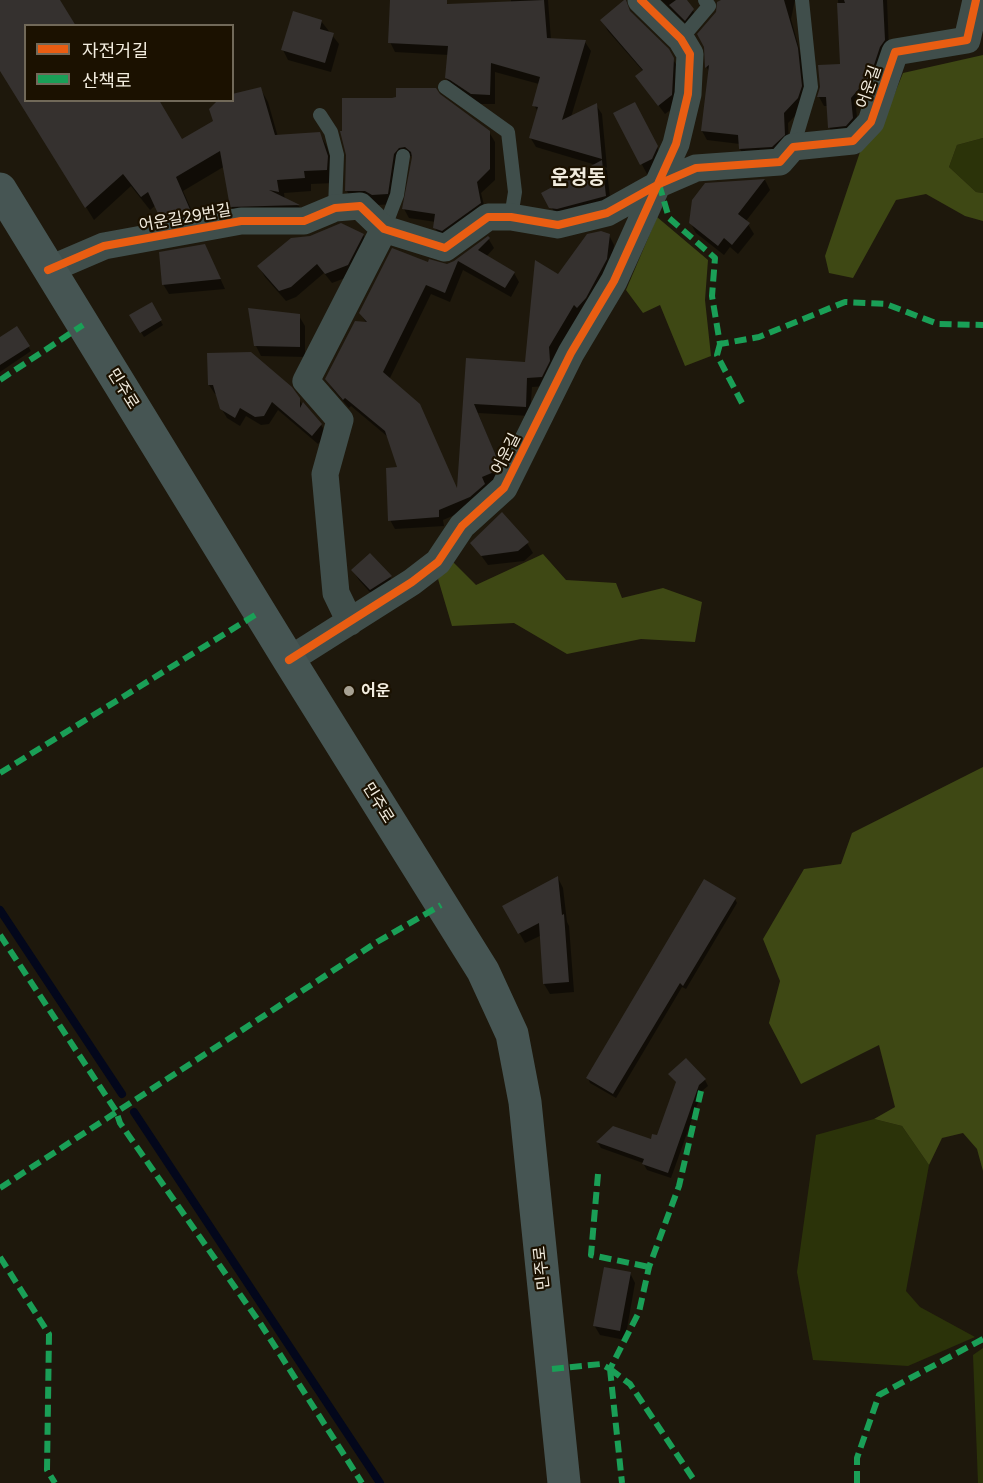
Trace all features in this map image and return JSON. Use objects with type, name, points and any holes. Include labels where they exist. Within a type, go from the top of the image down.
[{"type":"main road","name":"민주로","points":[[0,189],[288,660],[483,971],[512,1034],[525,1102],[564,1483]]},
{"type":"street","name":"어운길","points":[[288,660],[412,582],[438,562],[462,526],[504,488],[571,353],[614,281],[676,144],[688,94],[690,54],[681,39],[641,0]]},
{"type":"street","name":"어운길","points":[[659,184],[696,168],[780,162],[793,147],[853,141],[870,122],[895,52],[975,39],[976,0]]},
{"type":"street","name":"어운길29번길","points":[[48,270],[104,246],[241,221],[304,221],[335,208],[360,206],[384,229],[445,248],[488,218],[511,217],[558,225],[607,213],[659,184]]},
{"type":"street","points":[[350,621],[336,593],[325,474],[340,420],[306,381],[384,229]]},
{"type":"lane","points":[[681,39],[709,6],[705,0]]},
{"type":"lane","points":[[793,147],[811,87],[802,0]]},
{"type":"lane","points":[[445,87],[508,132],[514,192],[511,217]]},
{"type":"lane","points":[[320,115],[332,132],[337,155],[335,208]]},
{"type":"lane","points":[[384,229],[397,195],[403,156]]},
{"type":"green space","points":[[983,55],[983,138],[957,145],[949,167],[976,192],[983,193],[983,221],[965,216],[926,194],[896,200],[853,278],[829,273],[825,256],[861,149],[884,120],[903,73]]},
{"type":"green space","points":[[983,138],[983,193],[976,192],[949,167],[957,145]]},
{"type":"green space","points":[[657,217],[708,260],[705,300],[711,356],[685,366],[660,305],[643,313],[626,290]]},
{"type":"green space","points":[[543,554],[566,580],[616,583],[622,598],[663,588],[702,602],[695,642],[641,639],[567,654],[514,623],[452,626],[438,579],[452,561],[476,585]]},
{"type":"green space","points":[[983,767],[983,1171],[977,1149],[963,1133],[942,1138],[929,1165],[902,1126],[874,1119],[895,1107],[879,1045],[801,1084],[769,1023],[780,981],[763,939],[804,869],[841,864],[852,833]]},
{"type":"green space","points":[[874,1119],[902,1126],[929,1165],[906,1291],[920,1307],[975,1337],[908,1366],[813,1360],[797,1272],[816,1135]]},
{"type":"green space","points":[[983,1348],[983,1483],[978,1483],[973,1355]]},
{"type":"building","points":[[0,0],[60,0],[75,24],[24,24],[24,102],[160,102],[182,139],[213,121],[209,109],[216,102],[234,102],[234,94],[261,87],[275,135],[320,132],[328,156],[327,170],[304,171],[305,178],[277,180],[279,192],[269,190],[300,205],[230,207],[220,151],[176,177],[192,214],[161,220],[148,192],[141,197],[123,174],[85,208],[0,71]]},
{"type":"building","points":[[390,0],[447,0],[447,4],[544,0],[547,38],[586,40],[562,120],[597,103],[602,159],[529,138],[538,107],[532,106],[540,77],[491,63],[490,95],[471,94],[445,78],[448,46],[388,43]]},
{"type":"building","points":[[624,0],[630,11],[669,49],[674,58],[672,95],[658,106],[635,76],[643,70],[600,20]]},
{"type":"building","points":[[676,0],[687,0],[694,9],[685,21],[669,5]]},
{"type":"building","points":[[721,0],[784,0],[798,48],[802,86],[798,98],[784,113],[785,135],[772,147],[739,149],[738,135],[701,131],[709,65],[705,68],[704,47],[697,34],[716,12],[717,2]]},
{"type":"building","points":[[844,0],[883,0],[885,40],[880,47],[868,83],[863,84],[851,98],[853,118],[846,126],[828,128],[826,97],[817,97],[820,87],[818,65],[840,64],[837,3],[845,3]]},
{"type":"building","points":[[293,11],[322,20],[320,29],[334,33],[325,63],[281,50]]},
{"type":"building","points":[[396,88],[436,88],[440,94],[490,131],[490,169],[477,182],[481,203],[442,231],[433,228],[435,214],[402,209],[412,157],[411,152],[405,147],[399,148],[394,154],[388,194],[372,195],[365,191],[345,191],[346,155],[340,131],[342,131],[342,98],[392,98],[396,97]]},
{"type":"building","points":[[635,102],[658,146],[652,159],[640,165],[613,113]]},
{"type":"building","points":[[602,160],[606,196],[557,209],[549,208],[541,193]]},
{"type":"building","points":[[765,179],[738,214],[750,223],[732,245],[724,238],[718,246],[689,223],[692,200],[705,183]]},
{"type":"building","points":[[341,223],[364,234],[348,265],[325,274],[317,264],[291,287],[279,291],[257,266],[291,238],[310,236]]},
{"type":"building","points":[[601,231],[610,234],[607,259],[586,298],[577,308],[574,305],[549,347],[550,361],[542,377],[527,378],[526,407],[474,404],[499,463],[494,472],[482,477],[485,484],[470,497],[439,510],[439,517],[388,521],[386,468],[397,467],[385,431],[345,398],[343,400],[325,379],[355,321],[367,322],[359,313],[392,248],[428,262],[429,259],[447,264],[488,236],[490,238],[478,250],[515,272],[505,288],[458,261],[445,293],[426,285],[383,372],[420,404],[457,488],[466,358],[525,362],[535,260],[558,274],[587,234]]},
{"type":"building","points":[[205,244],[221,279],[162,285],[159,252]]},
{"type":"building","points":[[152,302],[162,320],[140,333],[129,315]]},
{"type":"building","points":[[248,308],[300,314],[300,347],[254,346]]},
{"type":"building","points":[[17,326],[30,346],[0,365],[0,337]]},
{"type":"building","points":[[251,352],[292,387],[300,398],[300,408],[303,402],[322,424],[312,436],[272,402],[264,416],[255,417],[240,408],[235,418],[220,409],[213,385],[208,385],[207,353]]},
{"type":"building","points":[[502,512],[529,542],[518,551],[481,556],[470,543]]},
{"type":"building","points":[[370,553],[392,576],[370,590],[351,570]]},
{"type":"building","points":[[558,876],[562,915],[564,914],[569,982],[543,984],[539,923],[518,934],[502,906]]},
{"type":"building","points":[[704,879],[736,898],[683,986],[680,983],[613,1094],[586,1078]]},
{"type":"building","points":[[686,1058],[706,1079],[699,1085],[668,1173],[642,1164],[644,1159],[596,1142],[613,1126],[651,1139],[652,1134],[657,1135],[676,1082],[668,1074]]},
{"type":"building","points":[[604,1267],[631,1272],[620,1331],[593,1326]]},
{"type":"waterway","points":[[0,910],[122,1094]]},
{"type":"waterway","points":[[134,1112],[380,1483]]},
{"type":"marked path","points":[[659,184],[669,218],[715,258],[712,296],[720,344],[759,337],[845,302],[886,304],[938,324],[983,325]]},
{"type":"marked path","points":[[0,380],[83,325]]},
{"type":"marked path","points":[[720,344],[717,355],[742,403]]},
{"type":"marked path","points":[[0,773],[260,612]]},
{"type":"marked path","points":[[0,1188],[377,942],[441,905]]},
{"type":"marked path","points":[[0,935],[116,1111],[120,1123],[260,1323],[362,1483]]},
{"type":"marked path","points":[[552,1369],[601,1364],[610,1369],[639,1312],[649,1267],[679,1186],[701,1091]]},
{"type":"marked path","points":[[598,1174],[591,1255],[649,1267]]},
{"type":"marked path","points":[[0,1257],[49,1334],[47,1470],[55,1483]]},
{"type":"marked path","points":[[857,1483],[857,1458],[879,1395],[983,1339]]},
{"type":"marked path","points":[[610,1369],[630,1384],[696,1483]]},
{"type":"marked path","points":[[610,1369],[622,1483]]},
{"type":"cycle path","points":[[289,660],[412,582],[438,562],[462,526],[504,488],[571,353],[614,281],[676,144],[688,94],[690,54],[681,39],[641,0]]},
{"type":"cycle path","points":[[48,270],[104,246],[241,221],[304,221],[335,208],[360,206],[384,229],[445,248],[488,217],[511,217],[558,225],[607,213],[659,184],[696,168],[780,162],[793,147],[853,141],[871,122],[895,52],[967,40],[976,0]]},
{"type":"place","name":"어운","points":[[349,691]]},
{"type":"district","name":"운정동","points":[[578,178]]}]
